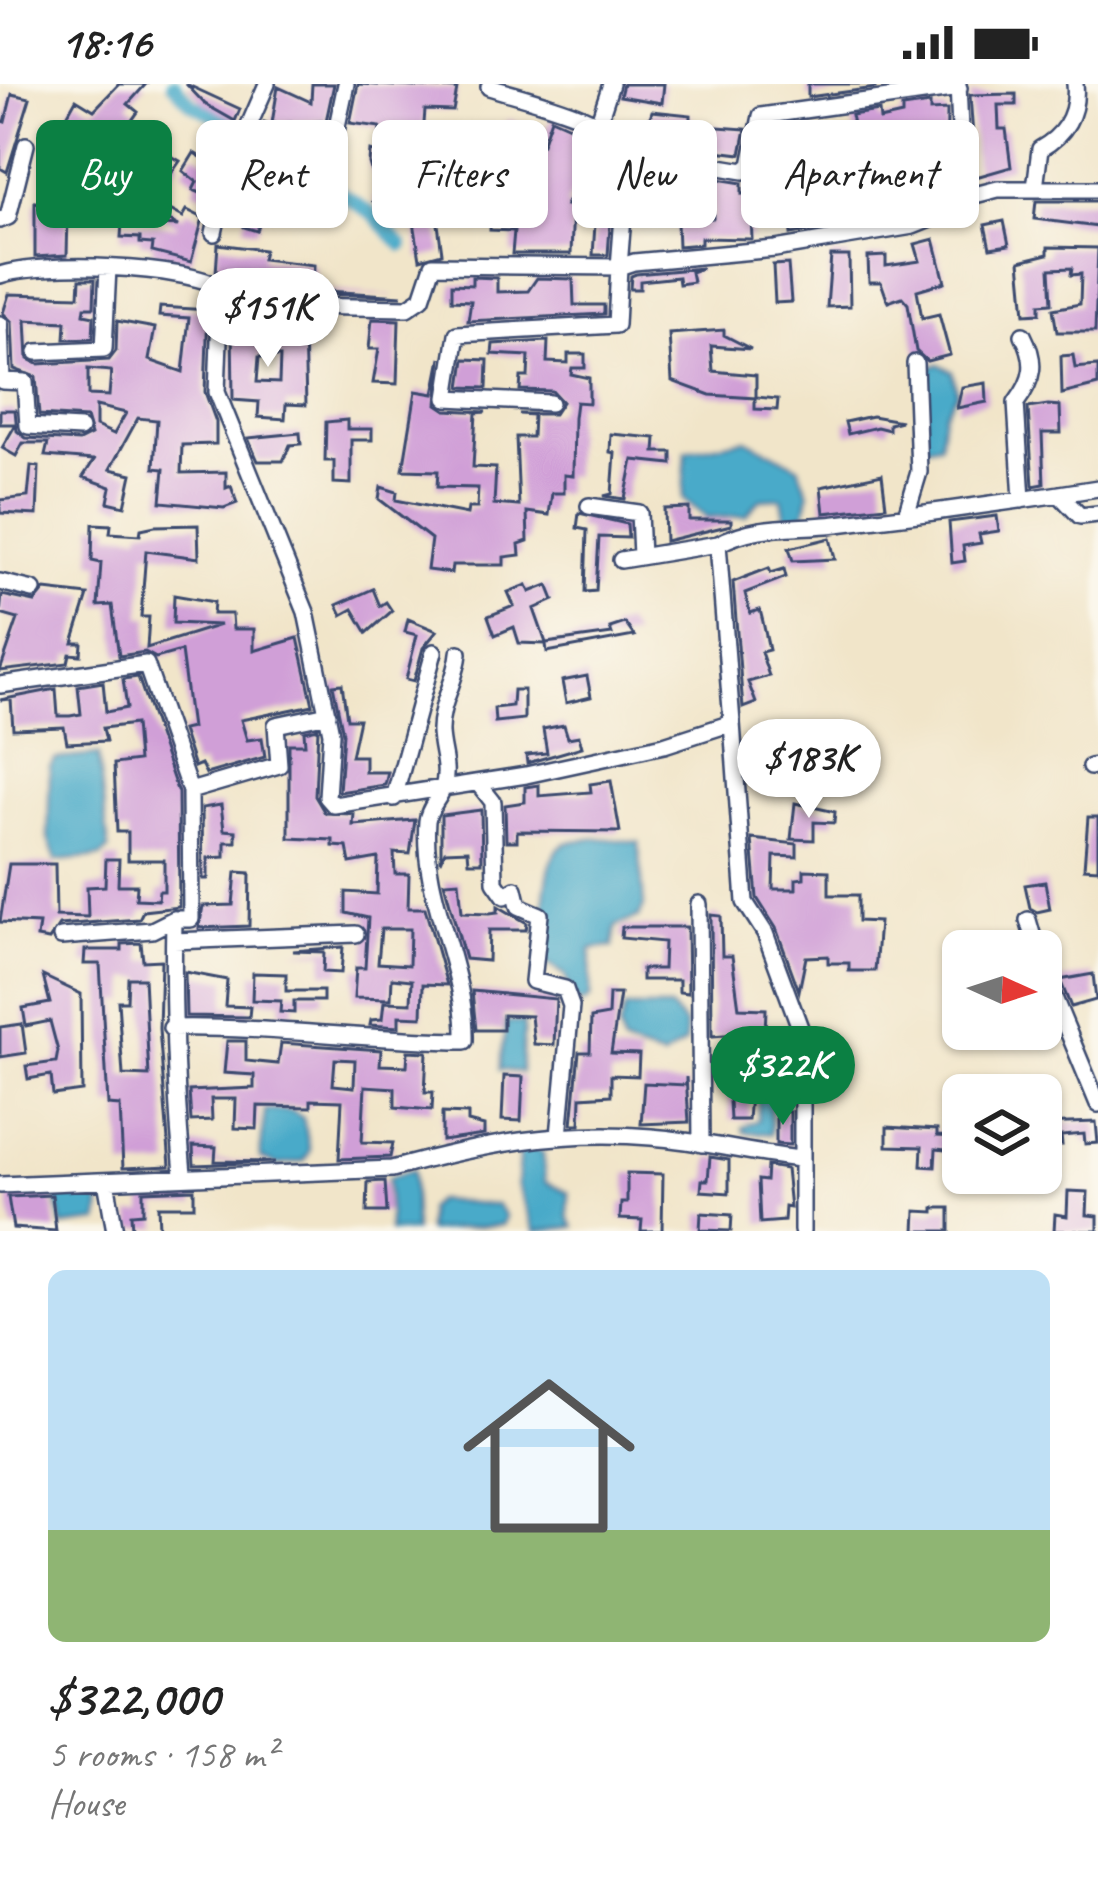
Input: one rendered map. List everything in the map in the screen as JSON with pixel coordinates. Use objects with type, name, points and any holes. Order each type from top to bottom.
[{"type":"street","points":[[214,233],[226,178],[267,84]]},
{"type":"street","points":[[338,120],[346,84]]},
{"type":"street","points":[[600,120],[611,84]]},
{"type":"street","points":[[1035,188],[1040,149],[1057,140],[1072,118],[1075,84]]},
{"type":"street","points":[[717,166],[750,169],[761,116],[958,86],[960,120]]},
{"type":"street","points":[[488,87],[527,91],[584,120]]},
{"type":"street","points":[[0,220],[8,220],[26,146]]},
{"type":"street","points":[[979,194],[998,189],[1098,188]]},
{"type":"street","points":[[550,403],[447,398],[457,334],[616,325],[620,228]]},
{"type":"street","points":[[0,274],[21,268],[108,268],[204,279],[225,295],[279,304],[407,308],[422,298],[433,265],[619,268],[659,257],[775,249],[901,228]]},
{"type":"street","points":[[38,352],[104,349],[108,268]]},
{"type":"street","points":[[225,295],[217,392],[306,611],[328,714],[328,803],[394,798],[478,783],[664,745],[732,723]]},
{"type":"street","points":[[0,323],[2,381],[25,382],[28,427],[80,428]]},
{"type":"street","points":[[1022,500],[1016,404],[1029,386],[1034,357],[1023,335]]},
{"type":"street","points":[[906,515],[919,472],[915,363]]},
{"type":"street","points":[[621,560],[718,544],[767,526],[906,515],[1098,488]]},
{"type":"street","points":[[1059,494],[1080,516],[1098,514]]},
{"type":"street","points":[[589,506],[639,513],[641,556]]},
{"type":"street","points":[[718,544],[745,902],[765,933],[802,1034],[802,1231]]},
{"type":"street","points":[[0,583],[33,590]]},
{"type":"street","points":[[394,798],[434,652]]},
{"type":"street","points":[[171,1028],[268,1026],[385,1042],[465,1041],[466,1011],[440,928],[427,817],[442,789],[447,761],[440,736],[442,709],[459,653]]},
{"type":"street","points":[[0,685],[146,664],[190,791],[190,919],[174,919],[152,930],[61,937]]},
{"type":"street","points":[[190,791],[279,765],[276,725],[328,714]]},
{"type":"street","points":[[478,783],[494,808],[495,881],[506,896],[515,890],[519,906],[540,915],[533,981],[565,989],[571,1006],[559,1136]]},
{"type":"street","points":[[699,904],[701,1144]]},
{"type":"street","points":[[174,919],[171,1028],[183,1174]]},
{"type":"street","points":[[1028,920],[1031,930]]},
{"type":"street","points":[[174,941],[356,934]]},
{"type":"street","points":[[1062,1017],[1098,1104]]},
{"type":"street","points":[[0,1185],[392,1169],[452,1150],[559,1136],[648,1136],[800,1159]]},
{"type":"street","points":[[106,1181],[115,1231]]},
{"type":"water","points":[[939,364],[952,371],[957,393],[944,413],[940,444],[924,447],[925,370]]},
{"type":"water","points":[[746,439],[798,466],[809,493],[805,513],[786,520],[782,498],[760,499],[746,516],[707,518],[683,499],[686,451]]},
{"type":"water","points":[[98,755],[109,850],[101,857],[56,861],[48,839],[50,766],[55,759]]},
{"type":"water","points":[[599,838],[639,842],[644,906],[639,917],[616,926],[613,947],[591,949],[590,999],[583,1004],[574,999],[564,974],[541,960],[545,899],[550,866],[561,846]]},
{"type":"water","points":[[625,1008],[670,1008],[685,1025],[685,1043],[663,1058],[623,1045],[619,1029]]},
{"type":"water","points":[[506,1022],[524,1023],[521,1072],[500,1070]]},
{"type":"water","points":[[734,1041],[750,1067],[792,1064],[789,1104],[771,1105],[771,1134],[744,1132],[743,1127],[758,1120],[758,1084],[732,1074]]},
{"type":"water","points":[[265,1110],[292,1111],[303,1118],[310,1151],[304,1161],[278,1165],[260,1158]]},
{"type":"water","points":[[526,1145],[543,1153],[545,1182],[569,1193],[568,1216],[574,1227],[535,1231],[517,1184],[520,1149]]},
{"type":"water","points":[[413,1170],[414,1231],[389,1231],[388,1178]]},
{"type":"water","points":[[83,1188],[101,1199],[99,1222],[62,1226],[55,1191]]},
{"type":"water","points":[[436,1200],[497,1205],[506,1217],[502,1225],[427,1231],[428,1208]]},
{"type":"building","points":[[119,84],[146,84],[128,104],[138,112],[132,120],[64,120],[76,99],[94,110]]},
{"type":"building","points":[[186,84],[240,109],[233,120],[205,104]]},
{"type":"building","points":[[312,84],[334,84],[326,120],[272,120],[278,87],[311,102]]},
{"type":"building","points":[[358,84],[457,89],[453,111],[425,110],[424,120],[372,120],[372,126],[350,123]]},
{"type":"building","points":[[623,84],[664,84],[662,103],[620,96]]},
{"type":"building","points":[[808,84],[875,84],[875,88],[808,97]]},
{"type":"building","points":[[12,94],[30,98],[7,172],[0,168],[0,120],[5,122]]},
{"type":"building","points":[[1016,94],[1016,105],[998,105],[999,129],[1006,129],[1011,167],[979,176],[979,120],[972,120],[970,95]]},
{"type":"building","points":[[930,104],[930,111],[947,110],[947,120],[880,120],[902,115],[902,108]]},
{"type":"building","points":[[652,111],[691,115],[691,120],[649,120]]},
{"type":"building","points":[[879,111],[880,120],[852,120],[851,115]]},
{"type":"building","points":[[551,118],[572,127],[572,194],[566,205],[572,206],[571,254],[512,254],[514,231],[490,228],[548,228]]},
{"type":"building","points":[[717,127],[741,129],[741,154],[717,151]]},
{"type":"building","points":[[194,153],[196,154],[196,181],[183,171]]},
{"type":"building","points":[[717,179],[741,183],[741,228],[752,228],[752,239],[701,238],[701,244],[678,246],[677,228],[717,228]]},
{"type":"building","points":[[1036,201],[1098,201],[1098,227],[1034,219]]},
{"type":"building","points":[[35,202],[36,228],[68,228],[67,255],[35,257]]},
{"type":"building","points":[[187,210],[196,214],[196,228],[200,228],[191,262],[152,252],[153,244],[140,243],[140,238],[121,237],[122,228],[179,226],[172,222],[172,211],[183,217]]},
{"type":"building","points":[[1004,221],[1009,245],[990,248],[985,225]]},
{"type":"building","points":[[415,228],[439,228],[442,253],[420,259]]},
{"type":"building","points":[[595,228],[610,228],[608,255],[593,255]]},
{"type":"building","points":[[790,228],[826,228],[791,234]]},
{"type":"building","points":[[934,239],[945,282],[917,290],[922,318],[939,314],[950,355],[927,361],[916,351],[908,304],[902,297],[888,302],[881,282],[869,282],[868,257],[886,256],[886,266],[920,261],[915,244]]},
{"type":"building","points":[[218,244],[264,250],[262,259],[314,265],[313,290],[402,296],[300,294],[245,286],[246,278],[216,273]]},
{"type":"building","points":[[1048,247],[1098,248],[1095,332],[1057,332],[1053,309],[1080,304],[1081,274],[1071,275],[1072,268],[1050,269],[1052,303],[1040,304],[1040,313],[1025,314],[1020,261],[1048,254]]},
{"type":"building","points":[[831,256],[849,256],[850,306],[827,307]]},
{"type":"building","points":[[788,264],[791,302],[775,303],[773,265]]},
{"type":"building","points":[[702,268],[691,272],[693,282],[679,284],[678,277],[640,281],[640,289],[630,289],[631,276],[636,274]]},
{"type":"building","points":[[472,277],[497,278],[497,292],[528,291],[537,278],[573,279],[574,305],[604,305],[604,314],[468,321],[471,301],[452,300],[452,284],[472,285]]},
{"type":"building","points":[[80,279],[95,279],[94,307],[85,307],[84,314],[94,316],[93,338],[65,339],[66,322],[26,320],[28,359],[38,364],[109,360],[116,351],[117,321],[155,328],[149,360],[183,372],[189,318],[159,316],[160,307],[208,310],[205,392],[216,422],[216,444],[182,445],[181,473],[226,472],[226,488],[231,486],[237,503],[224,508],[161,502],[164,469],[154,468],[157,420],[138,418],[110,469],[132,474],[125,506],[108,502],[111,487],[83,477],[94,460],[45,456],[48,443],[23,443],[16,456],[2,448],[16,424],[0,424],[0,410],[15,410],[17,431],[26,438],[79,441],[91,435],[86,418],[39,415],[36,377],[14,369],[12,322],[3,313],[9,294],[79,296]],"holes":[[[88,369],[111,371],[109,396],[88,395]],[[96,406],[126,413],[114,434],[96,426]]]},
{"type":"building","points":[[372,319],[399,320],[397,384],[373,383],[379,349],[369,349]]},
{"type":"building","points":[[232,322],[256,326],[255,333],[271,333],[270,338],[304,333],[306,405],[286,404],[285,419],[258,417],[259,402],[233,400]],"holes":[[[259,357],[280,357],[279,383],[257,382]]]},
{"type":"building","points":[[724,330],[724,335],[751,349],[711,346],[713,371],[756,375],[756,397],[778,399],[777,410],[755,409],[755,398],[710,395],[672,381],[669,334]]},
{"type":"building","points":[[548,341],[547,362],[568,363],[568,354],[585,354],[585,368],[572,368],[571,374],[589,378],[589,403],[576,402],[573,476],[564,475],[564,493],[552,493],[549,515],[527,512],[528,541],[519,544],[520,555],[504,557],[504,565],[452,565],[451,573],[427,570],[431,539],[379,499],[381,487],[397,492],[396,500],[467,514],[468,508],[477,508],[478,488],[437,487],[438,471],[403,470],[416,391],[434,394],[441,358],[437,404],[446,410],[486,412],[476,413],[473,467],[496,468],[494,504],[519,506],[516,437],[532,437],[533,415],[519,414],[554,414],[562,402],[552,391],[520,390],[521,377],[528,377],[529,356],[492,354],[493,344]]},
{"type":"building","points":[[1073,355],[1075,368],[1098,366],[1098,385],[1062,394],[1061,356]]},
{"type":"building","points":[[465,359],[488,360],[487,388],[461,387]]},
{"type":"building","points":[[986,383],[987,402],[957,408],[962,387]]},
{"type":"building","points":[[1060,406],[1061,433],[1042,433],[1044,484],[1033,486],[1028,408]]},
{"type":"building","points":[[872,416],[901,421],[889,424],[889,430],[877,427],[848,434],[845,422]]},
{"type":"building","points":[[347,420],[347,429],[372,429],[372,440],[351,440],[351,484],[334,483],[334,461],[325,461],[326,422]]},
{"type":"building","points":[[300,433],[301,444],[290,445],[283,461],[258,461],[248,438]]},
{"type":"building","points":[[611,434],[656,438],[655,452],[672,452],[672,464],[633,460],[625,499],[604,496],[612,494],[615,453],[610,452]]},
{"type":"building","points":[[31,466],[39,467],[37,515],[0,513],[0,500],[28,497]]},
{"type":"building","points":[[882,474],[886,506],[824,513],[821,487]]},
{"type":"building","points":[[689,508],[689,520],[731,520],[731,525],[665,541],[664,509]]},
{"type":"building","points":[[579,513],[627,524],[628,538],[599,537],[596,591],[585,592],[587,530],[577,528]]},
{"type":"building","points":[[997,516],[999,531],[979,534],[981,543],[963,546],[965,561],[952,563],[949,522]]},
{"type":"building","points":[[93,524],[111,525],[110,533],[140,535],[141,529],[155,526],[198,525],[199,558],[146,551],[141,617],[149,617],[147,648],[220,625],[173,623],[174,595],[214,602],[213,614],[232,614],[233,629],[254,629],[254,651],[298,638],[313,705],[241,720],[247,740],[262,738],[265,757],[206,774],[201,764],[194,767],[182,730],[191,728],[181,651],[156,658],[145,652],[119,656],[112,605],[98,606],[101,563],[92,561]]},
{"type":"building","points":[[830,538],[835,559],[793,561],[789,548]]},
{"type":"building","points":[[769,568],[771,573],[784,569],[786,577],[745,593],[750,613],[760,610],[769,650],[761,652],[769,676],[748,682],[756,703],[743,708],[733,582]]},
{"type":"building","points":[[527,585],[530,592],[548,585],[554,600],[534,609],[546,643],[612,634],[610,628],[625,623],[634,636],[547,652],[546,644],[519,643],[514,627],[495,635],[488,616],[514,606],[508,592]]},
{"type":"building","points":[[373,589],[380,606],[386,602],[392,611],[367,633],[353,609],[342,615],[337,605]]},
{"type":"building","points":[[45,590],[88,595],[73,643],[82,643],[81,655],[70,654],[68,663],[0,671],[18,619],[0,614],[2,595],[35,602]]},
{"type":"building","points":[[408,619],[437,631],[423,648],[414,681],[406,679],[417,635],[405,632]]},
{"type":"building","points":[[587,676],[591,697],[566,703],[562,681]]},
{"type":"building","points":[[138,677],[178,793],[179,907],[143,911],[139,919],[59,925],[49,940],[37,938],[39,924],[0,922],[9,864],[55,864],[56,916],[88,917],[87,887],[105,886],[106,859],[119,859],[118,885],[137,885],[136,899],[158,900],[159,891],[164,891],[164,860],[128,860],[128,832],[117,832],[114,764],[138,761],[135,724],[103,728],[106,741],[67,743],[64,727],[13,729],[11,699],[0,700],[56,689],[58,716],[70,716],[81,714],[78,686],[103,682],[106,712],[127,708],[123,679]]},
{"type":"building","points":[[342,684],[347,719],[359,719],[351,756],[365,756],[365,772],[388,772],[385,785],[339,792],[343,733],[333,685]]},
{"type":"building","points":[[513,690],[524,690],[524,719],[495,722],[494,708],[512,706]]},
{"type":"building","points":[[564,725],[568,738],[579,736],[582,747],[527,763],[526,755],[547,753],[543,729]]},
{"type":"building","points":[[318,728],[315,796],[325,813],[354,814],[353,825],[415,820],[410,854],[394,853],[395,874],[409,874],[408,908],[425,908],[447,985],[423,984],[422,1017],[399,1016],[399,1027],[370,1025],[371,1020],[382,1019],[384,1002],[411,1003],[412,980],[392,978],[391,999],[354,998],[356,968],[365,968],[368,918],[346,913],[346,892],[377,894],[378,858],[350,863],[347,847],[333,846],[333,840],[289,838],[289,744],[305,744],[304,731]],"holes":[[[381,929],[410,929],[409,965],[378,963]]]},
{"type":"building","points":[[611,781],[620,832],[517,831],[517,841],[506,841],[505,805],[525,802],[525,787],[539,785],[539,796],[591,792],[590,784]]},
{"type":"building","points":[[795,803],[835,812],[834,823],[814,822],[814,840],[791,839]]},
{"type":"building","points":[[221,805],[224,830],[236,831],[236,842],[225,842],[225,857],[208,858],[208,879],[203,879],[202,808]]},
{"type":"building","points":[[481,810],[482,862],[469,862],[468,850],[445,851],[441,861],[441,815]]},
{"type":"building","points":[[1088,817],[1098,817],[1098,869],[1084,868]]},
{"type":"building","points":[[752,839],[797,844],[797,857],[774,856],[773,889],[796,889],[796,879],[804,878],[804,870],[829,871],[829,895],[858,895],[858,921],[879,922],[875,971],[849,971],[849,963],[828,963],[828,956],[806,957],[799,991],[776,928],[757,898]]},
{"type":"building","points":[[236,872],[250,873],[249,926],[199,928],[203,906],[233,905]]},
{"type":"building","points":[[459,881],[462,912],[498,912],[498,906],[527,923],[526,930],[489,930],[488,961],[465,959],[444,882]]},
{"type":"building","points":[[1045,882],[1050,909],[1037,912],[1030,908],[1025,885]]},
{"type":"building","points":[[711,915],[721,916],[722,956],[732,956],[739,1008],[766,1009],[765,1032],[789,1032],[790,1059],[747,1058],[748,1033],[712,1036]]},
{"type":"building","points":[[622,927],[687,927],[688,993],[679,992],[679,980],[642,980],[642,969],[663,969],[664,942],[621,938]]},
{"type":"building","points":[[141,943],[143,961],[161,960],[159,1029],[170,1166],[123,1168],[120,1106],[108,1105],[100,964],[84,964],[85,950],[122,950],[122,944]],"holes":[[[128,978],[144,978],[149,1076],[123,1075],[118,1001],[127,1001]]]},
{"type":"building","points":[[343,947],[341,973],[323,972],[324,952],[293,951]]},
{"type":"building","points":[[185,972],[227,980],[225,1006],[250,1007],[249,1017],[186,1016]]},
{"type":"building","points":[[253,973],[286,974],[286,991],[323,991],[323,1001],[294,1001],[294,1013],[280,1012],[281,1001],[252,1000]]},
{"type":"building","points":[[1093,974],[1096,1000],[1071,1007],[1062,980]]},
{"type":"building","points":[[43,976],[81,994],[82,1091],[53,1095],[51,1075],[28,1079],[26,1066],[56,1062],[58,1051],[50,1021],[26,1026],[23,1008],[50,1003]]},
{"type":"building","points":[[472,991],[556,999],[554,1045],[534,1044],[531,1016],[503,1015],[503,1030],[476,1030]]},
{"type":"building","points":[[609,994],[620,994],[611,1053],[639,1054],[638,1076],[611,1075],[611,1095],[581,1097],[580,1124],[572,1124],[579,1052],[590,1052],[591,1018],[608,1015]]},
{"type":"building","points":[[22,1024],[26,1053],[0,1057],[0,1027]]},
{"type":"building","points":[[227,1041],[246,1041],[246,1061],[278,1064],[281,1043],[381,1050],[380,1065],[407,1066],[408,1051],[427,1052],[425,1092],[433,1092],[432,1110],[395,1107],[395,1088],[365,1086],[362,1142],[393,1143],[390,1157],[339,1159],[342,1101],[311,1100],[311,1107],[258,1106],[257,1129],[235,1128],[236,1099],[211,1099],[212,1120],[191,1121],[189,1091],[254,1088],[254,1075],[224,1073]],"holes":[[[335,1059],[355,1060],[354,1087],[333,1085]]]},
{"type":"building","points":[[504,1076],[523,1077],[521,1121],[502,1120]]},
{"type":"building","points":[[686,1077],[689,1122],[641,1124],[644,1083],[686,1085]]},
{"type":"building","points":[[728,1081],[751,1082],[748,1120],[730,1120]]},
{"type":"building","points":[[776,1111],[790,1112],[790,1145],[776,1144]]},
{"type":"building","points":[[442,1113],[468,1114],[468,1122],[484,1126],[484,1135],[442,1141]]},
{"type":"building","points":[[1096,1122],[1098,1143],[1085,1144],[1084,1134],[1062,1136],[1062,1123]]},
{"type":"building","points":[[887,1127],[937,1130],[937,1136],[942,1136],[935,1167],[921,1166],[922,1147],[887,1146]]},
{"type":"building","points":[[193,1146],[216,1147],[215,1161],[275,1162],[194,1165]]},
{"type":"building","points":[[710,1157],[729,1160],[729,1193],[701,1191],[702,1180],[708,1180]]},
{"type":"building","points":[[767,1166],[786,1169],[790,1208],[785,1207],[784,1221],[760,1223],[758,1180],[766,1181]]},
{"type":"building","points":[[627,1173],[663,1174],[662,1231],[641,1231],[642,1220],[620,1219],[621,1203],[627,1203]]},
{"type":"building","points":[[385,1181],[387,1212],[367,1212],[368,1182]]},
{"type":"building","points":[[194,1189],[194,1206],[158,1206],[159,1228],[132,1229],[131,1214],[143,1213],[143,1191]]},
{"type":"building","points":[[1068,1191],[1088,1192],[1087,1215],[1098,1216],[1098,1231],[1054,1231],[1055,1214],[1067,1216]]},
{"type":"building","points":[[52,1195],[56,1231],[13,1228],[8,1197]]},
{"type":"building","points":[[934,1208],[950,1208],[950,1231],[915,1231],[916,1211],[934,1212]]},
{"type":"building","points":[[701,1213],[732,1215],[731,1231],[700,1230]]},
{"type":"waterway","points":[[173,84],[192,104],[222,119],[276,164],[328,184],[373,215],[402,245]]}]
